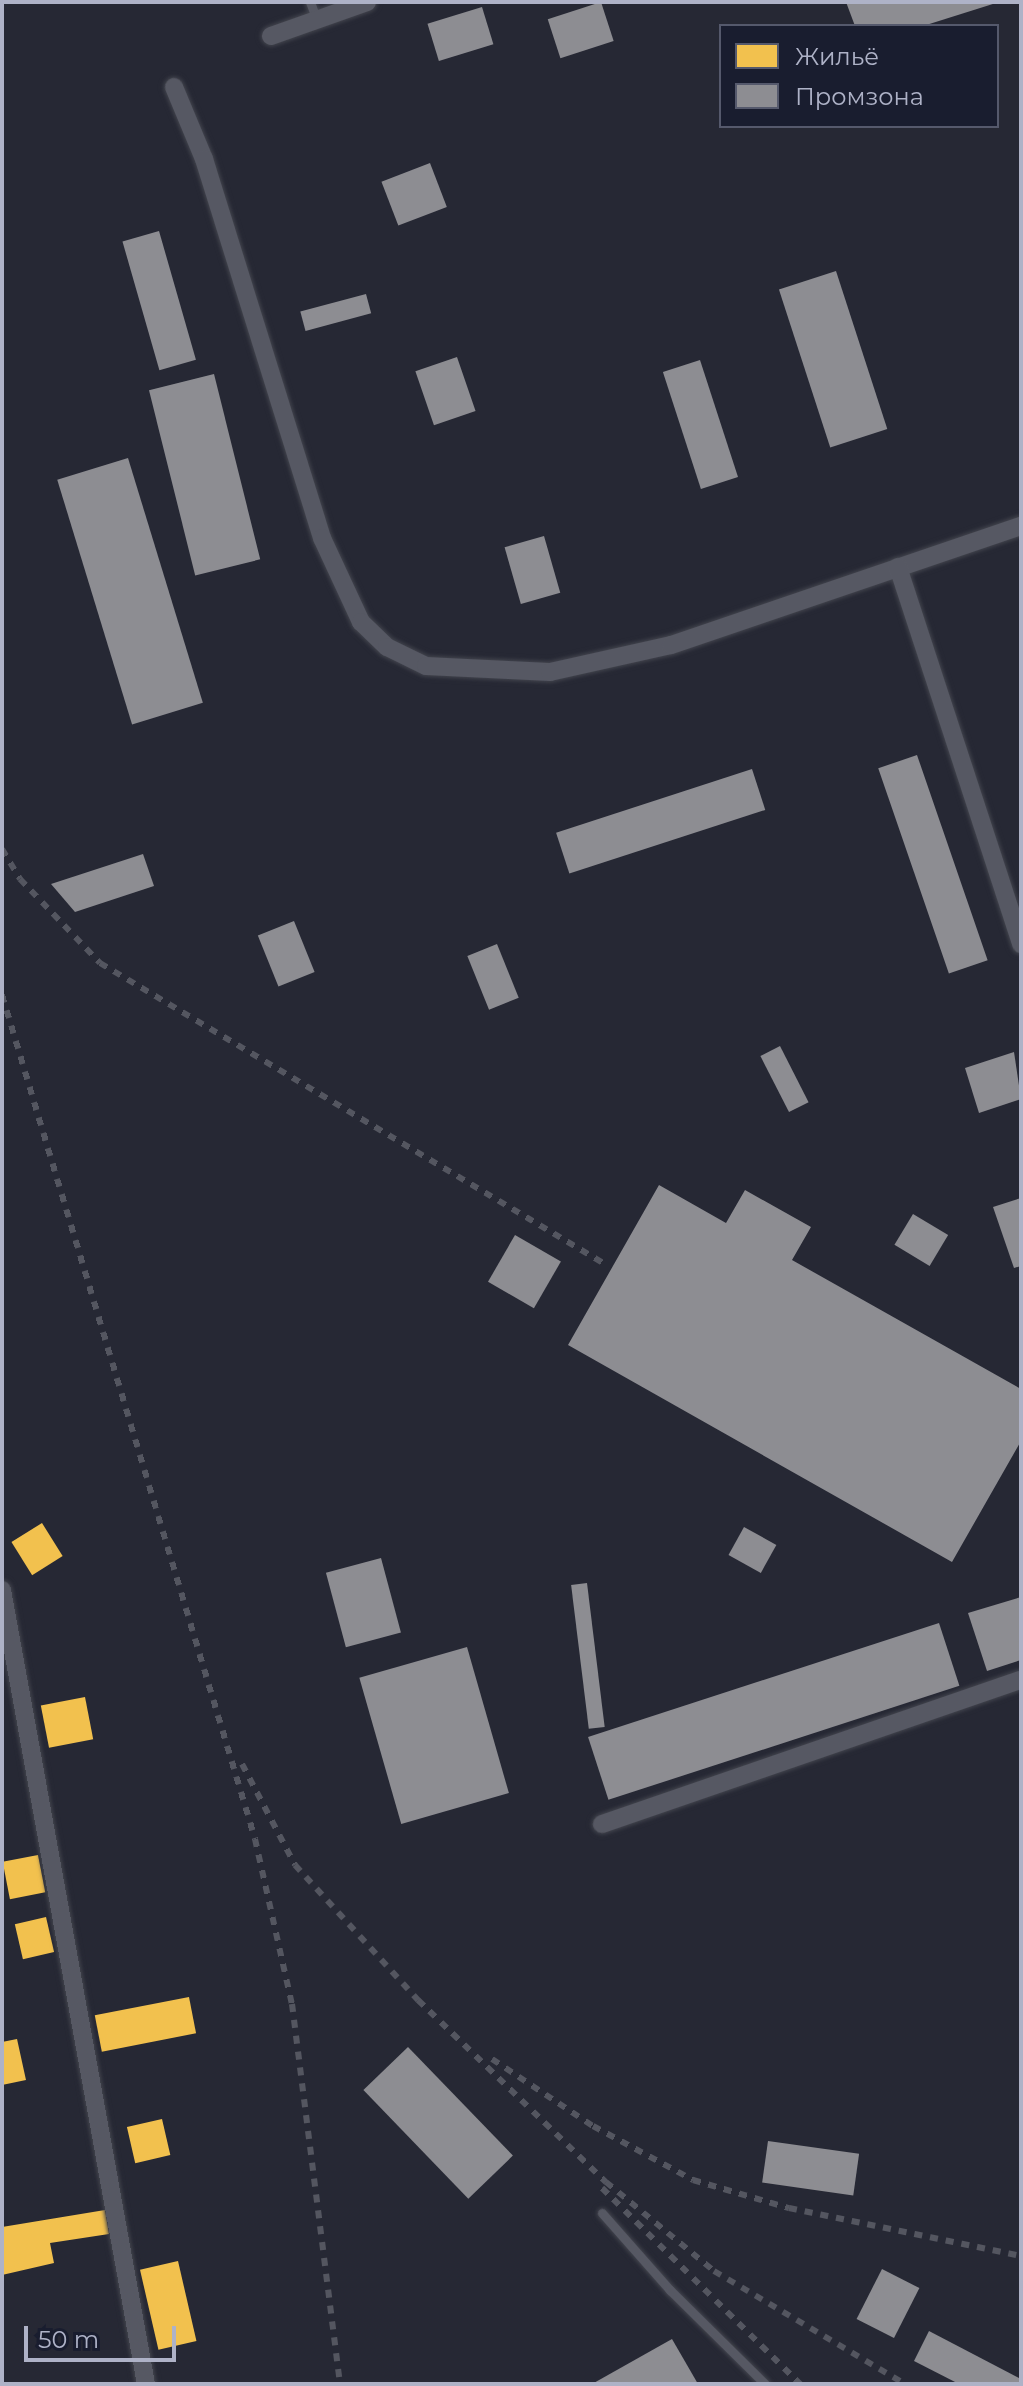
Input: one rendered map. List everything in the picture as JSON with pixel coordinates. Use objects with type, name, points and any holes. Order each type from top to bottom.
[{"type":"street","points":[[271,36],[314,11],[367,2]]},
{"type":"street","points":[[174,87],[204,159],[322,538],[361,622],[387,647],[426,666],[478,672],[550,672],[671,645],[1021,526]]},
{"type":"street","points":[[898,567],[1021,944]]},
{"type":"street","points":[[2,1590],[146,2384]]},
{"type":"street","points":[[602,1824],[1021,1680]]},
{"type":"lane","points":[[602,2213],[765,2384]]},
{"type":"building: Жильё","points":[[42,1523],[63,1556],[32,1575],[11,1542]]},
{"type":"building: Жильё","points":[[85,1697],[93,1739],[49,1748],[41,1706]]},
{"type":"building: Жильё","points":[[38,1855],[45,1892],[10,1899],[3,1862]]},
{"type":"building: Жильё","points":[[46,1917],[54,1952],[23,1959],[15,1924]]},
{"type":"building: Жильё","points":[[189,1997],[196,2033],[102,2052],[95,2015]]},
{"type":"building: Жильё","points":[[17,2039],[26,2080],[2,2085],[2,2042]]},
{"type":"building: Жильё","points":[[162,2119],[170,2155],[135,2163],[127,2127]]},
{"type":"building: Жильё","points":[[105,2210],[109,2234],[50,2243],[54,2263],[2,2275],[2,2227]]},
{"type":"building: Жильё","points":[[178,2261],[196,2341],[158,2350],[140,2270]]},
{"type":"building: Промзона","points":[[601,2],[614,41],[560,58],[548,19]]},
{"type":"building: Промзона","points":[[846,2],[996,2],[929,24],[854,24]]},
{"type":"building: Промзона","points":[[482,7],[493,44],[439,61],[427,24]]},
{"type":"building: Промзона","points":[[430,163],[447,207],[398,226],[381,182]]},
{"type":"building: Промзона","points":[[159,231],[196,360],[159,370],[122,241]]},
{"type":"building: Промзона","points":[[836,271],[887,429],[830,447],[779,290]]},
{"type":"building: Промзона","points":[[366,294],[371,313],[305,331],[300,312]]},
{"type":"building: Промзона","points":[[457,357],[476,411],[434,425],[415,371]]},
{"type":"building: Промзона","points":[[700,360],[738,477],[701,489],[663,372]]},
{"type":"building: Промзона","points":[[214,374],[260,559],[195,576],[149,390]]},
{"type":"building: Промзона","points":[[128,458],[203,703],[132,724],[57,480]]},
{"type":"building: Промзона","points":[[544,536],[560,593],[521,604],[505,547]]},
{"type":"building: Промзона","points":[[917,755],[988,960],[949,974],[878,768]]},
{"type":"building: Промзона","points":[[752,769],[765,810],[569,874],[556,833]]},
{"type":"building: Промзона","points":[[143,854],[154,886],[75,912],[51,884]]},
{"type":"building: Промзона","points":[[294,921],[315,972],[278,987],[258,936]]},
{"type":"building: Промзона","points":[[497,944],[519,998],[489,1010],[467,956]]},
{"type":"building: Промзона","points":[[780,1046],[809,1102],[789,1112],[760,1056]]},
{"type":"building: Промзона","points":[[1014,1052],[1021,1099],[979,1113],[965,1068]]},
{"type":"building: Промзона","points":[[659,1185],[726,1223],[745,1190],[811,1227],[792,1260],[1021,1389],[1021,1441],[952,1562],[568,1345]]},
{"type":"building: Промзона","points":[[1021,1198],[1021,1266],[1014,1268],[993,1207]]},
{"type":"building: Промзона","points":[[913,1214],[948,1235],[930,1266],[894,1245]]},
{"type":"building: Промзона","points":[[515,1235],[561,1262],[534,1308],[488,1282]]},
{"type":"building: Промзона","points":[[744,1527],[776,1545],[761,1573],[728,1555]]},
{"type":"building: Промзона","points":[[381,1558],[401,1632],[346,1647],[326,1573]]},
{"type":"building: Промзона","points":[[587,1583],[605,1727],[589,1729],[571,1585]]},
{"type":"building: Промзона","points":[[1021,1597],[1021,1660],[987,1671],[968,1613]]},
{"type":"building: Промзона","points":[[939,1623],[959,1686],[608,1800],[588,1737]]},
{"type":"building: Промзона","points":[[467,1647],[509,1793],[401,1824],[359,1678]]},
{"type":"building: Промзона","points":[[408,2047],[513,2156],[468,2199],[363,2090]]},
{"type":"building: Промзона","points":[[768,2141],[859,2154],[853,2195],[762,2183]]},
{"type":"building: Промзона","points":[[882,2269],[919,2288],[894,2338],[857,2319]]},
{"type":"building: Промзона","points":[[929,2331],[1021,2379],[1021,2384],[959,2384],[914,2361]]},
{"type":"building: Промзона","points":[[672,2339],[698,2384],[592,2384]]},
{"type":"railway","points":[[2,849],[20,879],[100,963],[603,1263]]},
{"type":"railway","points":[[2,995],[255,1839],[292,2004],[340,2384]]},
{"type":"railway","points":[[242,1764],[295,1865],[418,2000],[606,2182],[714,2271],[905,2384]]},
{"type":"railway","points":[[492,2059],[593,2126],[693,2180],[789,2208],[1021,2256]]},
{"type":"railway","points":[[602,2188],[800,2384]]}]
